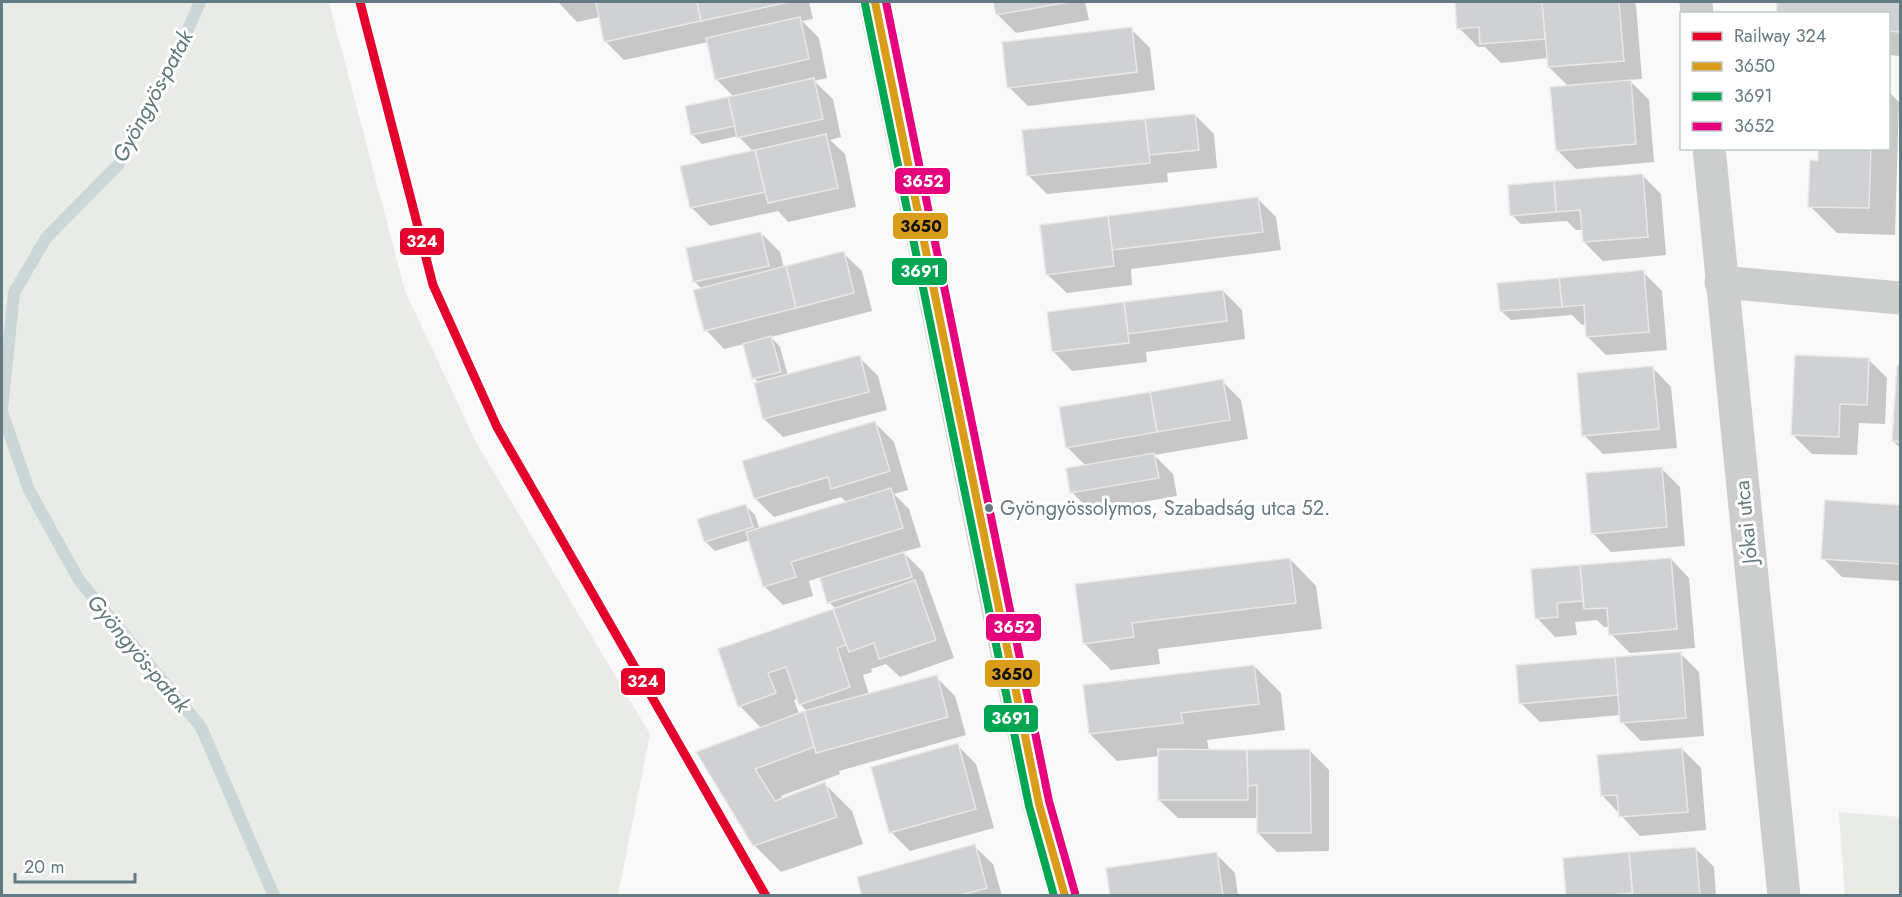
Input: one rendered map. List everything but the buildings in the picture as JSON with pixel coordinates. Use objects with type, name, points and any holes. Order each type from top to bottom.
[{"type":"street","points":[[874,2],[1039,804],[1065,896]]},
{"type":"street","name":"Jókai utca","points":[[1709,150],[1784,896]]},
{"type":"street","points":[[1721,282],[1900,298]]},
{"type":"shaded area","points":[[2,2],[329,2],[405,291],[477,444],[650,734],[618,895],[2,895]]},
{"type":"shaded area","points":[[1839,812],[1900,817],[1900,895],[1845,895]]},
{"type":"waterway","name":"Gyöngyös-patak","points":[[2,409],[14,293],[46,238],[119,164],[174,61],[200,2]]},
{"type":"waterway","name":"Gyöngyös-patak","points":[[2,412],[29,490],[79,580],[201,727],[274,896]]},
{"type":"rail line","name":"324","points":[[360,2],[433,285],[497,427],[766,896]]},
{"type":"transit line","name":"3650","points":[[875,2],[1039,804],[1065,896]]},
{"type":"transit line","name":"3652","points":[[886,2],[1049,801],[1075,893]]},
{"type":"transit line","name":"3691","points":[[865,4],[1029,806],[1054,896]]},
{"type":"place","name":"Gyöngyössolymos, Szabadság utca 52.","points":[[989,508]]}]
